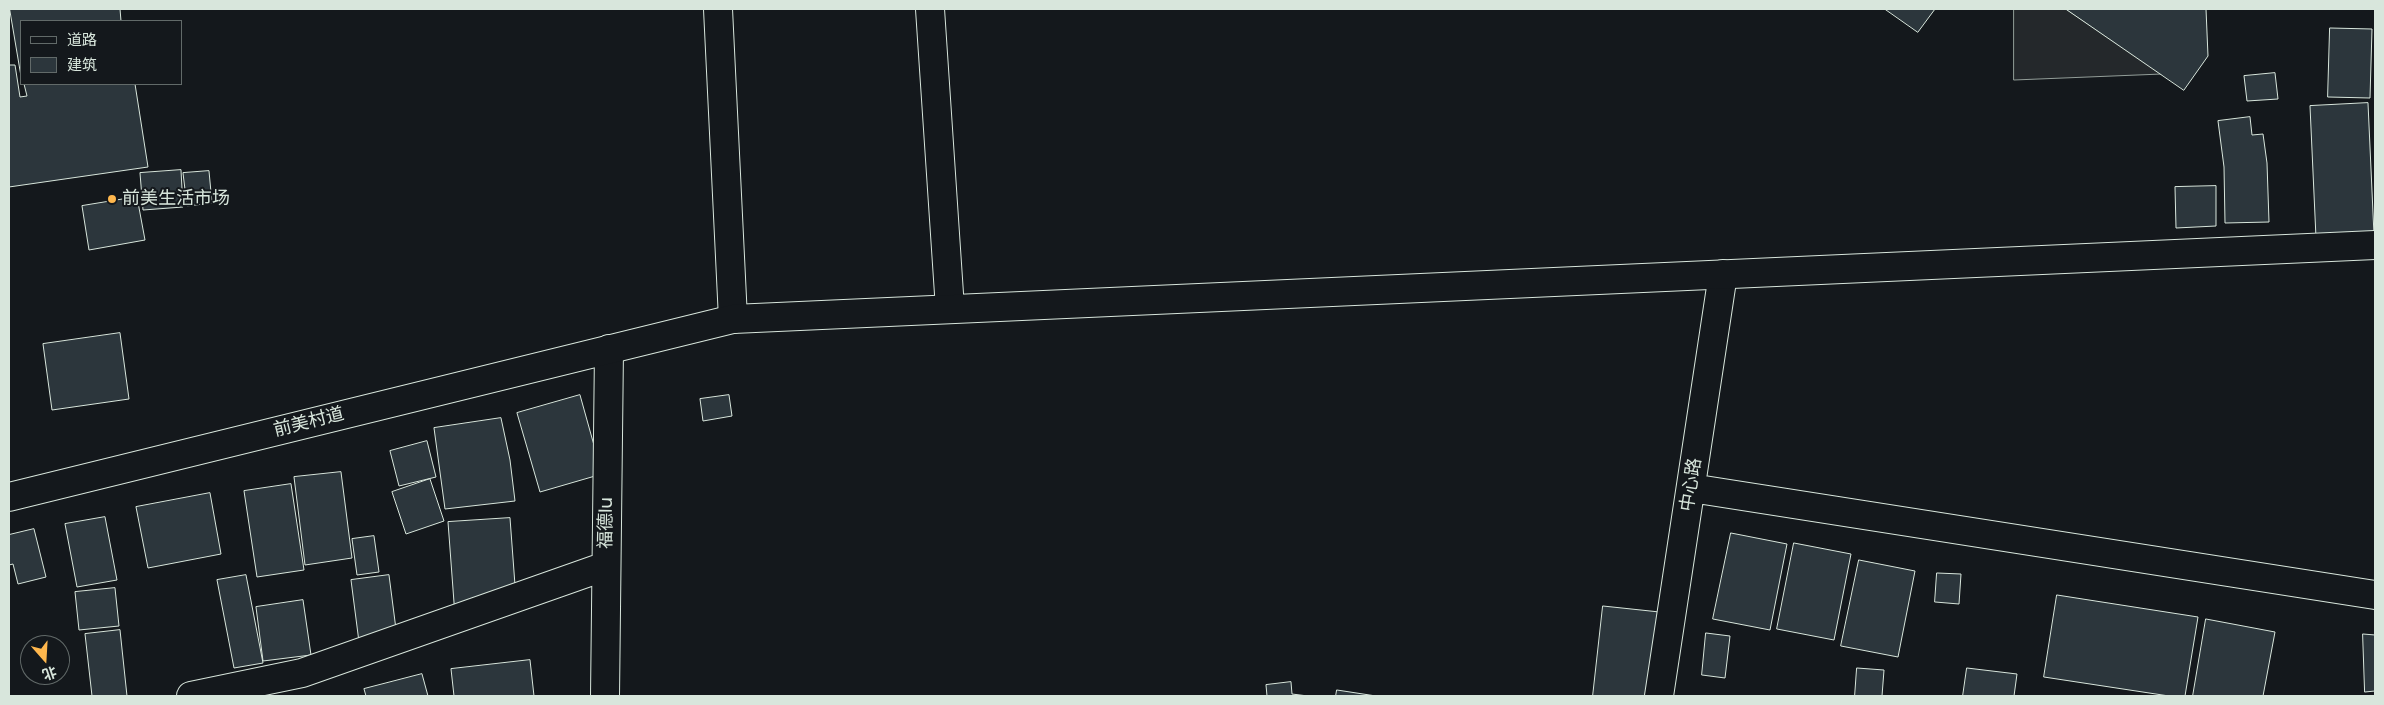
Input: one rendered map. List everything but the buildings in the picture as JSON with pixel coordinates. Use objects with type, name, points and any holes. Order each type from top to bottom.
[{"type":"street","points":[[718,9],[733,319]]},
{"type":"street","points":[[930,9],[950,309]]},
{"type":"street","name":"前美村道","points":[[9,497],[733,319],[2375,245]]},
{"type":"street","name":"中心路","points":[[1659,696],[1723,274]]},
{"type":"street","name":"福德lu","points":[[605,696],[609,349]]},
{"type":"street","points":[[1691,488],[2375,595]]},
{"type":"street","points":[[191,696],[302,673],[606,566]]},
{"type":"shaded area","points":[[2014,9],[2066,9],[2162,74],[2014,80]]},
{"type":"place","name":"前美生活市场","points":[[112,199]]}]
